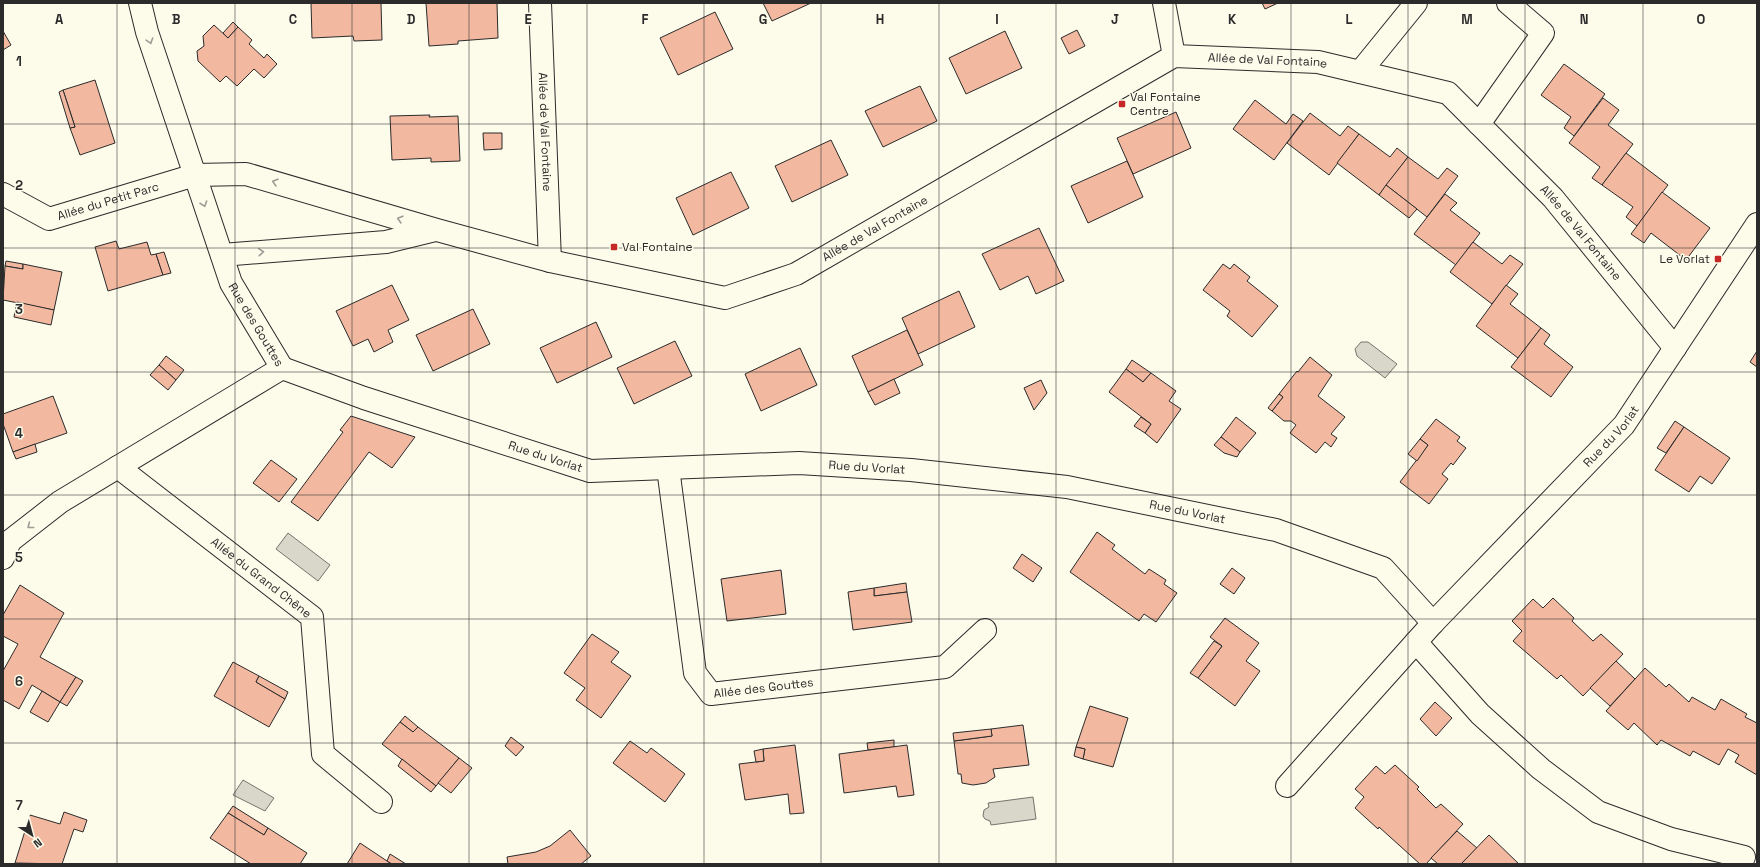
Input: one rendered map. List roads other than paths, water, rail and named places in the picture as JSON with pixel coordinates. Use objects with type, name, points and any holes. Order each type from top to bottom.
[{"type":"street","name":"Rue des Gouttes","points":[[3,558],[10,541],[60,502],[282,368],[231,283],[148,32],[140,3]]},
{"type":"street","name":"Allée de Val Fontaine","points":[[540,3],[550,261]]},
{"type":"street","points":[[1164,3],[1174,56]]},
{"type":"street","points":[[1360,72],[1416,3]]},
{"type":"street","points":[[1479,124],[1543,33],[1508,3]]},
{"type":"street","name":"Allée de Val Fontaine","points":[[195,175],[246,174],[437,230],[550,261],[725,298],[796,274],[1174,56],[1318,62],[1448,93],[1553,198],[1675,348]]},
{"type":"street","name":"Allée du Petit Parc","points":[[3,194],[49,219],[195,175]]},
{"type":"street","name":"Rue du Vorlat","points":[[1287,786],[1416,642],[1624,425],[1757,224]]},
{"type":"street","name":"Allée de Val Fontaine","points":[[222,255],[386,242],[437,230]]},
{"type":"street","name":"Rue du Vorlat","points":[[282,368],[364,398],[590,471],[799,463],[910,470],[1067,487],[1276,530],[1383,568],[1434,623]]},
{"type":"street","name":"Allée du Grand Chêne","points":[[118,467],[312,616],[323,754],[381,802]]},
{"type":"street","name":"Allée des Gouttes","points":[[668,468],[695,672],[710,694],[945,667],[985,630]]},
{"type":"street","points":[[1416,642],[1480,714],[1541,768],[1598,812],[1671,839],[1746,857]]},
{"type":"place","name":"Val Fontaine Centre","points":[[1122,104]]},
{"type":"place","name":"Val Fontaine","points":[[614,247]]},
{"type":"place","name":"Le Vorlat","points":[[1718,259]]}]
